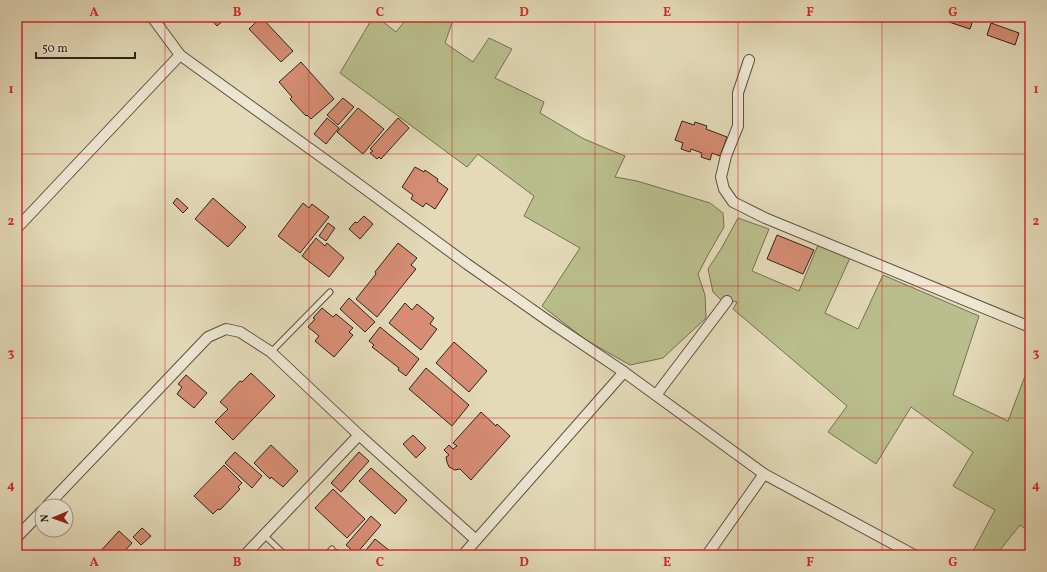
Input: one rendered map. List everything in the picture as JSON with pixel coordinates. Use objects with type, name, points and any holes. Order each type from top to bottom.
[{"type":"street","points":[[152,17],[180,55],[467,264],[656,394],[764,474],[914,555]]},
{"type":"street","points":[[17,228],[180,55]]},
{"type":"street","points":[[749,60],[738,93],[738,126],[726,156],[721,177],[724,189],[734,202],[765,218],[1030,327]]},
{"type":"street","points":[[656,394],[727,301]]},
{"type":"street","points":[[55,498],[208,338],[226,328],[240,332],[271,352],[359,435],[476,540]]},
{"type":"street","points":[[463,555],[624,372]]},
{"type":"street","points":[[245,555],[359,435]]},
{"type":"street","points":[[707,555],[764,474]]},
{"type":"street","points":[[17,537],[34,519]]},
{"type":"lane","points":[[271,352],[330,292]]},
{"type":"lane","points":[[264,535],[285,555]]},
{"type":"lane","points":[[326,555],[332,549]]},
{"type":"green space","points":[[373,17],[377,17],[396,32],[408,17],[454,17],[445,43],[473,62],[489,38],[512,49],[495,78],[544,102],[540,113],[584,139],[625,156],[615,177],[637,181],[710,203],[723,213],[724,227],[698,274],[705,295],[706,318],[663,358],[630,365],[586,340],[542,306],[580,248],[524,216],[534,196],[478,154],[467,167],[340,73]]},
{"type":"green space","points":[[738,218],[769,229],[752,271],[799,291],[818,245],[850,258],[825,313],[858,329],[883,275],[979,316],[953,395],[1008,421],[1030,363],[1030,532],[1020,525],[996,555],[971,555],[995,510],[953,486],[973,452],[911,407],[876,464],[828,432],[847,406],[733,309],[737,302],[720,299],[713,292],[708,269]]},
{"type":"building","points":[[209,17],[227,17],[217,26]]},
{"type":"building","points":[[261,17],[293,51],[281,62],[249,29]]},
{"type":"building","points":[[951,17],[974,17],[970,29],[949,22]]},
{"type":"building","points":[[991,23],[1019,33],[1015,45],[987,35]]},
{"type":"building","points":[[301,62],[334,99],[311,119],[307,115],[306,116],[290,99],[292,97],[279,82]]},
{"type":"building","points":[[343,98],[354,107],[338,125],[327,115]]},
{"type":"building","points":[[358,108],[384,129],[363,154],[337,132]]},
{"type":"building","points":[[327,118],[339,128],[326,144],[314,134]]},
{"type":"building","points":[[398,118],[409,128],[381,159],[379,157],[377,159],[370,153],[373,151],[370,149]]},
{"type":"building","points":[[682,121],[694,125],[695,122],[707,126],[706,129],[727,137],[720,156],[712,153],[710,160],[701,157],[702,153],[691,149],[690,152],[681,149],[683,143],[675,140]]},
{"type":"building","points":[[415,167],[424,172],[425,170],[438,179],[437,181],[448,189],[435,209],[426,203],[423,207],[411,199],[413,195],[402,187]]},
{"type":"building","points":[[177,198],[188,208],[183,213],[173,203]]},
{"type":"building","points":[[213,198],[246,227],[228,247],[195,219]]},
{"type":"building","points":[[303,203],[309,208],[312,204],[329,217],[300,253],[278,236]]},
{"type":"building","points":[[364,216],[373,224],[360,239],[349,229],[355,222],[357,223]]},
{"type":"building","points":[[328,223],[335,228],[326,241],[319,236]]},
{"type":"building","points":[[777,235],[814,250],[803,274],[767,259]]},
{"type":"building","points":[[316,238],[325,246],[327,243],[344,258],[329,277],[302,256]]},
{"type":"building","points":[[398,243],[417,258],[411,265],[416,269],[377,317],[356,299]]},
{"type":"building","points":[[349,298],[375,322],[365,332],[340,309]]},
{"type":"building","points":[[405,303],[412,310],[417,304],[434,318],[430,324],[437,329],[421,350],[389,323]]},
{"type":"building","points":[[322,308],[333,317],[336,314],[353,328],[349,332],[353,335],[334,357],[315,341],[319,336],[308,327],[315,319],[313,318]]},
{"type":"building","points":[[380,327],[419,359],[406,376],[398,370],[399,368],[372,347],[374,345],[369,341]]},
{"type":"building","points":[[454,342],[487,371],[469,392],[436,363]]},
{"type":"building","points":[[426,368],[469,405],[452,426],[409,389]]},
{"type":"building","points":[[251,373],[275,396],[233,440],[215,422],[228,409],[220,402],[240,381],[242,382]]},
{"type":"building","points":[[186,375],[207,393],[194,408],[177,394],[182,387],[178,384]]},
{"type":"building","points":[[481,412],[496,426],[497,424],[510,436],[471,480],[460,469],[455,470],[449,467],[446,457],[449,455],[444,450],[449,445],[453,449],[457,446],[453,443]]},
{"type":"building","points":[[413,435],[426,448],[416,458],[403,444]]},
{"type":"building","points":[[271,445],[298,471],[283,487],[271,477],[270,479],[254,463]]},
{"type":"building","points":[[235,452],[262,476],[252,488],[225,463]]},
{"type":"building","points":[[359,452],[369,461],[341,492],[331,483]]},
{"type":"building","points":[[224,465],[242,483],[238,487],[240,489],[220,510],[218,509],[213,514],[194,496]]},
{"type":"building","points":[[371,468],[407,500],[395,514],[359,481]]},
{"type":"building","points":[[333,489],[365,519],[347,538],[315,508]]},
{"type":"building","points":[[371,516],[381,525],[356,554],[346,545]]},
{"type":"building","points":[[142,528],[151,536],[141,545],[133,537]]},
{"type":"building","points":[[119,531],[132,543],[121,555],[97,555]]},
{"type":"building","points":[[375,539],[395,555],[362,555]]},
{"type":"building","points":[[136,549],[142,555],[130,555]]},
{"type":"building","points":[[337,549],[343,555],[331,555]]}]
